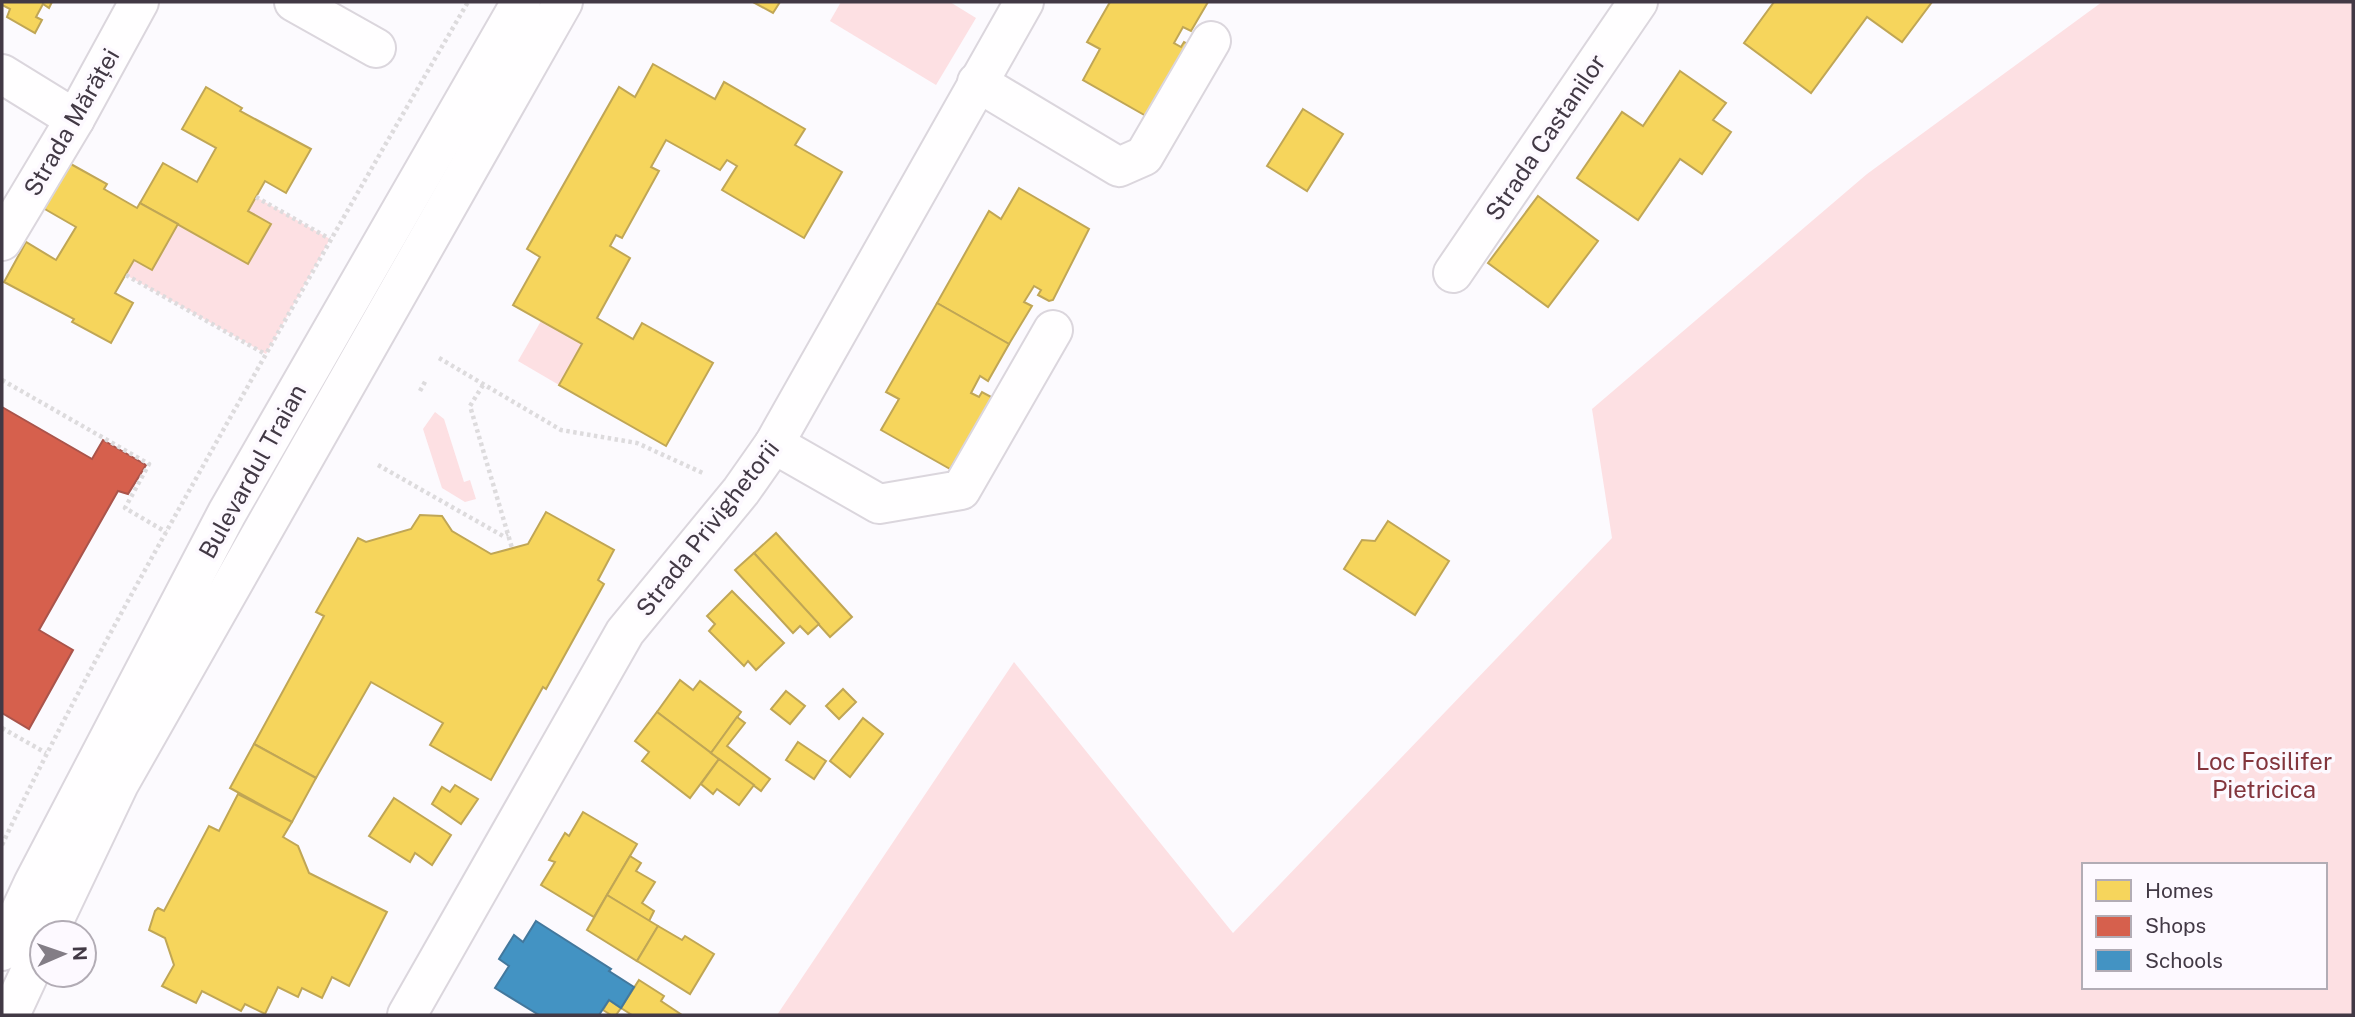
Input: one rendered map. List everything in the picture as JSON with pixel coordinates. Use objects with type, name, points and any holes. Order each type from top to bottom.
[{"type":"street","name":"Strada Mărăței","points":[[2,241],[75,119],[139,2]]},
{"type":"street","points":[[294,2],[376,48]]},
{"type":"street","name":"Bulevardul Traian","points":[[2,951],[33,884],[226,513],[521,2]]},
{"type":"street","name":"Bulevardul Traian","points":[[55,919],[119,784],[563,2]]},
{"type":"street","name":"Strada Privighetorii","points":[[407,1015],[625,632],[741,491],[774,444],[1024,2]]},
{"type":"street","name":"Strada Castanilor","points":[[1452,273],[1638,2]]},
{"type":"street","points":[[977,82],[1119,167],[1144,156],[1211,41]]},
{"type":"street","points":[[2,74],[75,119]]},
{"type":"street","points":[[774,444],[879,504],[961,490],[1053,330]]},
{"type":"street","points":[[10,1015],[28,976]]},
{"type":"path","points":[[2,845],[46,753],[166,532],[330,239],[468,2]]},
{"type":"path","points":[[256,197],[330,239]]},
{"type":"path","points":[[126,275],[265,354]]},
{"type":"path","points":[[439,358],[561,430],[637,443],[741,491]]},
{"type":"path","points":[[2,380],[149,464],[125,508],[166,532]]},
{"type":"path","points":[[420,391],[426,380]]},
{"type":"path","points":[[484,385],[470,406],[512,548]]},
{"type":"path","points":[[378,465],[502,536],[508,534]]},
{"type":"path","points":[[2,728],[46,753]]},
{"type":"green space","points":[[841,2],[950,2],[976,18],[936,85],[830,21]]},
{"type":"green space","name":"Loc Fosilifer Pietricica","points":[[2102,2],[2353,2],[2353,1015],[777,1015],[1014,662],[1233,933],[1612,538],[1592,409],[1867,174]]},
{"type":"green space","points":[[256,197],[330,239],[266,354],[126,275],[133,261],[153,269],[178,223],[271,224],[248,211]]},
{"type":"green space","points":[[541,321],[582,344],[559,385],[518,361]]},
{"type":"green space","points":[[435,412],[444,419],[464,482],[470,480],[476,499],[465,502],[442,488],[423,429]]},
{"type":"building: Homes","points":[[2,2],[52,2],[49,8],[43,4],[36,17],[42,20],[35,33],[7,17],[10,9],[2,5]]},
{"type":"building: Homes","points":[[753,2],[780,2],[773,13]]},
{"type":"building: Homes","points":[[1110,2],[1208,2],[1191,31],[1183,27],[1174,43],[1181,47],[1184,42],[1195,48],[1153,120],[1083,80],[1100,49],[1087,42]]},
{"type":"building: Homes","points":[[1774,2],[1932,2],[1902,42],[1867,17],[1811,93],[1744,43]]},
{"type":"building: Homes","points":[[653,64],[715,99],[724,82],[805,129],[795,145],[842,172],[804,238],[722,190],[737,166],[727,160],[720,170],[666,140],[651,167],[659,171],[622,238],[616,235],[610,246],[630,258],[597,318],[633,339],[642,323],[713,363],[666,446],[559,385],[582,344],[513,305],[540,257],[527,249],[619,87],[635,97]]},
{"type":"building: Homes","points":[[1680,71],[1726,103],[1713,120],[1731,132],[1702,174],[1680,159],[1638,220],[1577,178],[1622,112],[1643,126]]},
{"type":"building: Homes","points":[[206,87],[242,108],[240,111],[311,149],[286,193],[265,181],[248,211],[271,224],[248,264],[140,203],[163,163],[197,182],[216,148],[182,129]]},
{"type":"building: Homes","points":[[1303,109],[1343,134],[1307,191],[1267,166]]},
{"type":"building: Homes","points":[[69,163],[107,184],[104,189],[137,208],[140,203],[178,224],[152,270],[134,260],[115,293],[133,303],[111,343],[72,322],[74,319],[4,282],[26,242],[56,260],[76,227],[43,208]]},
{"type":"building: Homes","points":[[1019,188],[1089,229],[1053,300],[1049,301],[1038,295],[1041,290],[1034,286],[1024,302],[1032,306],[1009,344],[937,303],[989,211],[1001,219]]},
{"type":"building: Homes","points":[[1538,196],[1598,241],[1548,307],[1488,263]]},
{"type":"building: Homes","points":[[937,303],[1009,344],[988,381],[980,376],[971,393],[979,397],[982,392],[993,398],[950,469],[881,430],[899,399],[886,392]]},
{"type":"building: Homes","points":[[546,512],[614,550],[598,580],[604,584],[546,689],[543,687],[491,780],[430,745],[443,723],[371,682],[316,778],[254,744],[324,616],[316,612],[358,538],[366,542],[411,529],[420,515],[442,516],[452,531],[491,554],[528,544]]},
{"type":"building: Homes","points":[[1388,521],[1449,561],[1415,615],[1344,569],[1362,540],[1375,541]]},
{"type":"building: Homes","points":[[776,533],[852,617],[830,637],[754,553]]},
{"type":"building: Homes","points":[[754,553],[819,624],[808,634],[800,626],[793,633],[735,570]]},
{"type":"building: Homes","points":[[732,591],[784,643],[756,670],[748,661],[744,666],[709,631],[715,624],[707,616]]},
{"type":"building: Homes","points":[[680,680],[693,690],[700,681],[741,712],[711,753],[657,712]]},
{"type":"building: Homes","points":[[843,689],[856,702],[839,719],[826,706]]},
{"type":"building: Homes","points":[[786,691],[805,706],[790,724],[771,709]]},
{"type":"building: Homes","points":[[657,712],[719,759],[690,798],[642,761],[649,752],[635,741]]},
{"type":"building: Homes","points":[[737,717],[745,723],[727,746],[770,779],[761,791],[711,753]]},
{"type":"building: Homes","points":[[863,718],[883,734],[850,777],[830,761]]},
{"type":"building: Homes","points":[[798,742],[826,761],[814,779],[786,760]]},
{"type":"building: Homes","points":[[254,744],[316,778],[292,822],[230,788]]},
{"type":"building: Homes","points":[[719,759],[754,785],[739,805],[717,789],[713,794],[701,784]]},
{"type":"building: Homes","points":[[455,785],[478,799],[461,824],[432,804],[442,787],[450,792]]},
{"type":"building: Homes","points":[[238,794],[292,822],[283,837],[298,846],[309,873],[387,912],[349,986],[332,977],[322,998],[302,988],[298,997],[278,987],[265,1014],[245,1004],[241,1011],[202,991],[196,1003],[162,986],[174,965],[165,938],[149,930],[155,911],[158,908],[164,911],[209,826],[219,831]]},
{"type":"building: Homes","points":[[394,798],[451,835],[432,865],[415,853],[410,862],[369,836]]},
{"type":"building: Homes","points":[[583,812],[637,844],[594,917],[541,885],[555,862],[549,860],[565,833],[569,836]]},
{"type":"building: Homes","points":[[630,856],[641,863],[636,871],[655,882],[642,903],[654,911],[649,921],[607,895]]},
{"type":"building: Homes","points":[[607,895],[658,926],[637,961],[587,930]]},
{"type":"building: Homes","points":[[658,926],[682,940],[685,936],[714,954],[690,994],[637,961]]},
{"type":"building: Homes","points":[[639,980],[664,996],[661,1001],[682,1015],[632,1015],[621,1008]]},
{"type":"building: Homes","points":[[609,1000],[621,1008],[616,1015],[603,1010]]},
{"type":"building: Shops","points":[[2,407],[92,459],[103,440],[146,465],[128,494],[118,491],[39,630],[73,650],[29,729],[2,713]]},
{"type":"building: Schools","points":[[536,921],[634,987],[621,1008],[609,1000],[599,1015],[539,1015],[495,988],[509,966],[499,959],[514,935],[523,942]]}]
